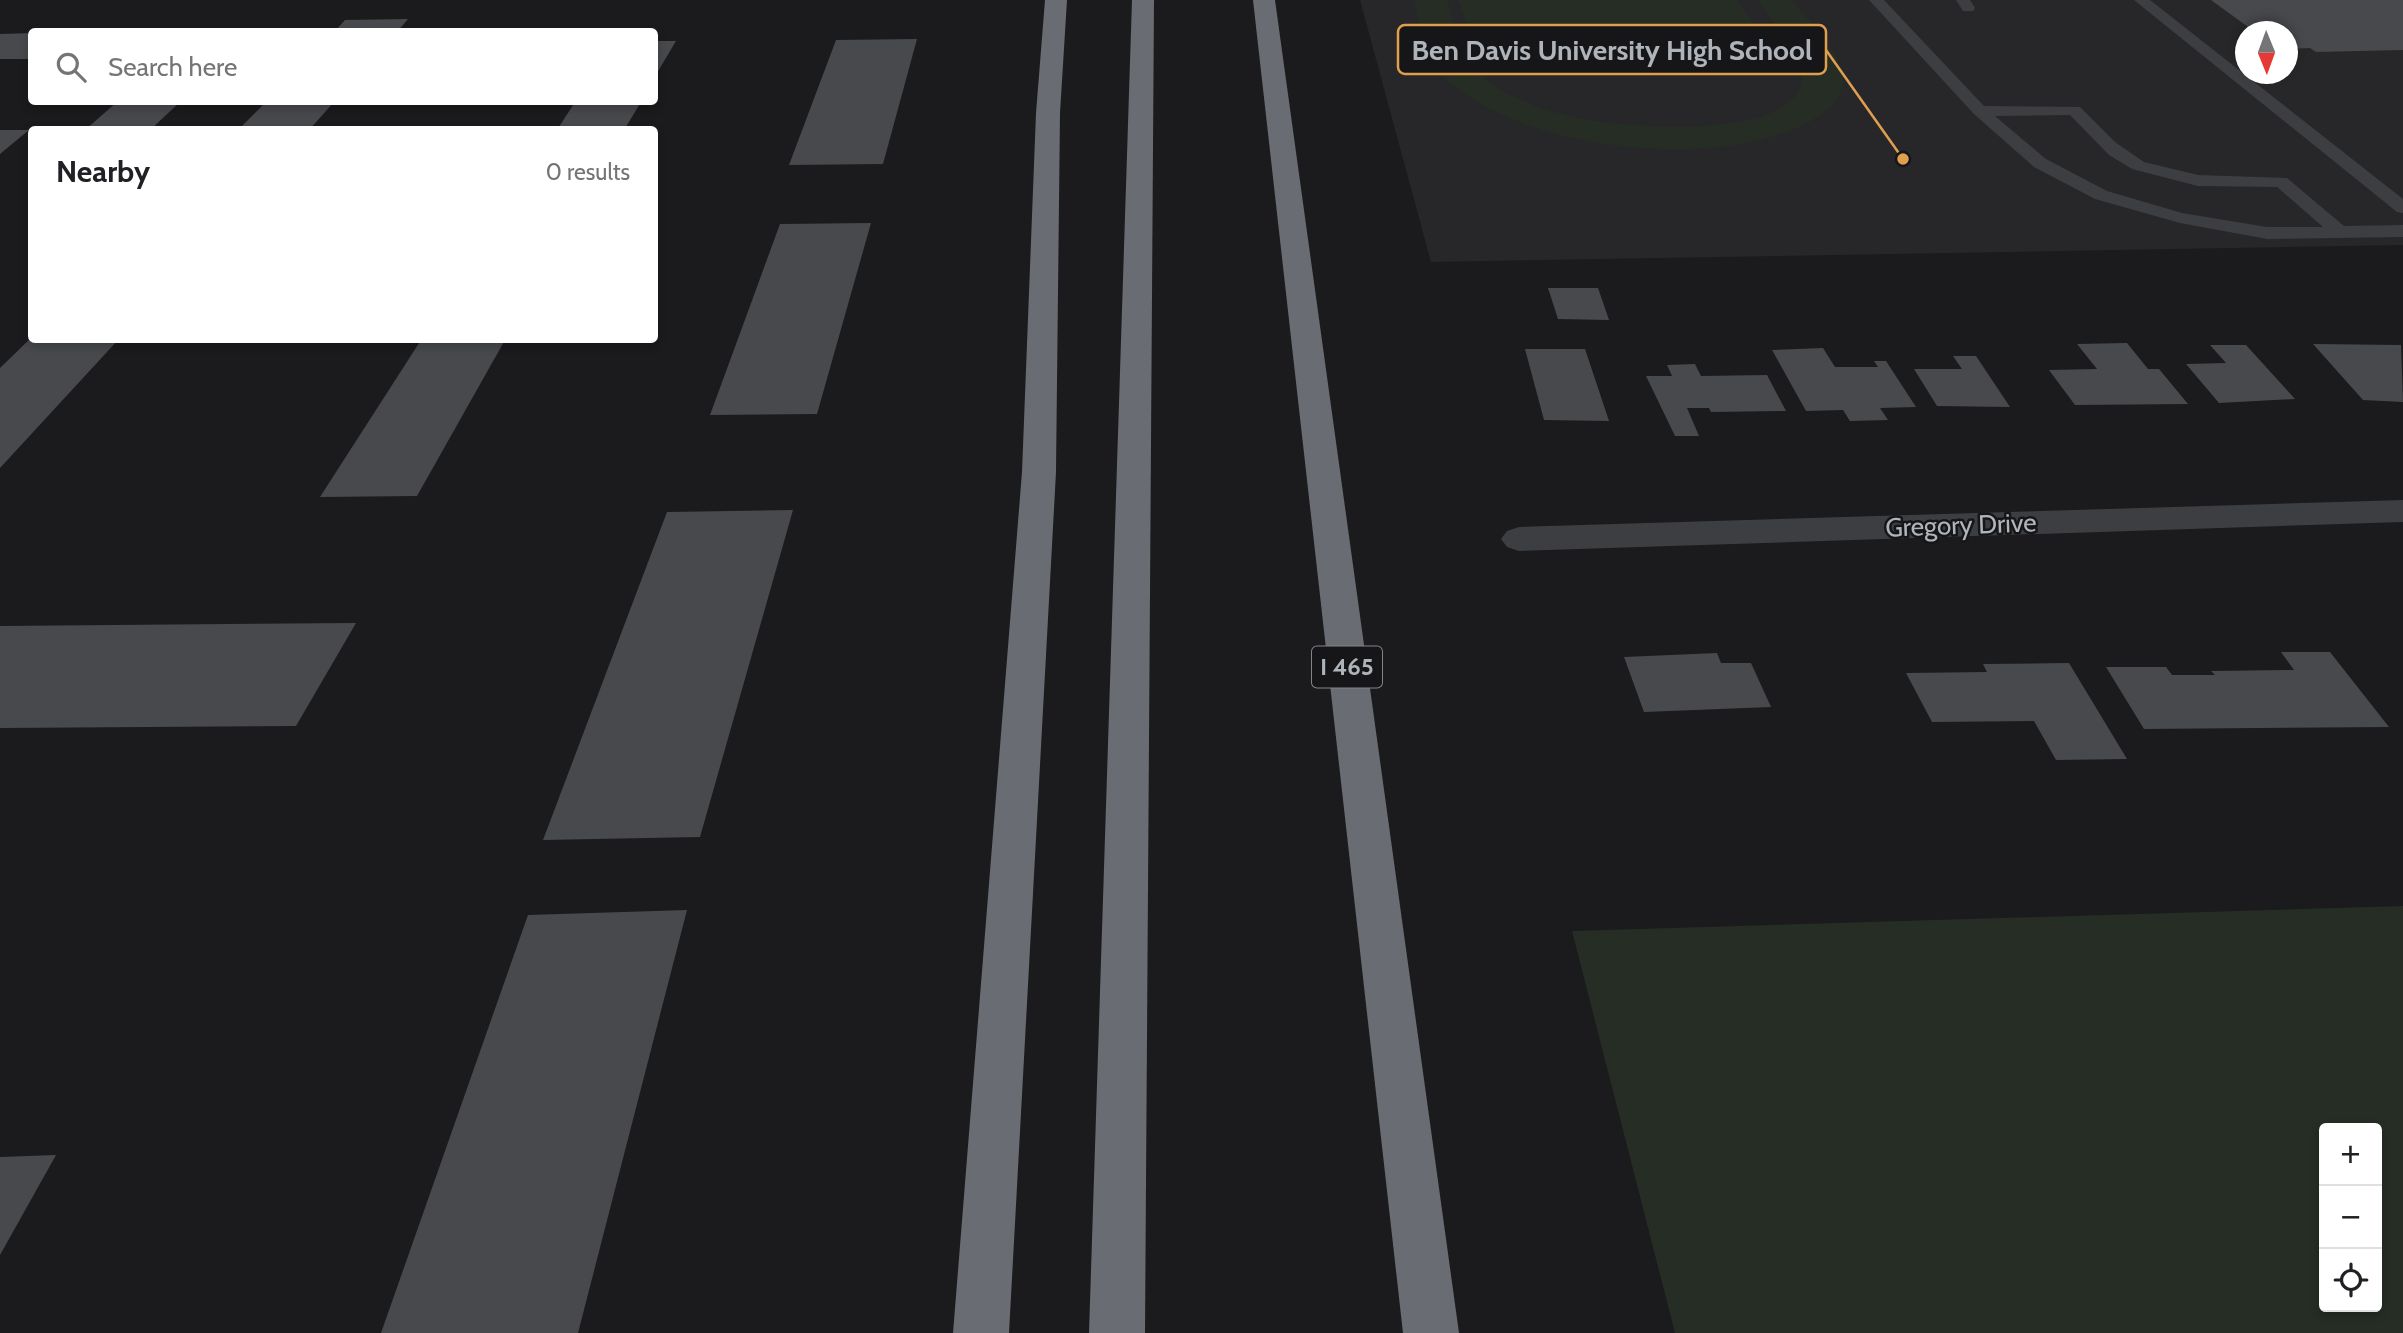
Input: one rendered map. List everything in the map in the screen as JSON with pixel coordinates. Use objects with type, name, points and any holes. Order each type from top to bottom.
[{"type":"highway","points":[[981,1333],[1038,472],[1048,113],[1056,0]]},
{"type":"highway","points":[[1117,1333],[1143,0]]},
{"type":"highway","name":"I 465","points":[[1264,0],[1431,1333]]},
{"type":"street","name":"Gregory Drive","points":[[1518,539],[2403,511]]},
{"type":"lane","points":[[1876,0],[1980,111],[2040,163],[2101,195],[2180,218],[2267,233],[2403,231]]},
{"type":"lane","points":[[2141,0],[2403,208]]},
{"type":"lane","points":[[1980,111],[2074,110],[2122,157],[2171,176],[2217,182],[2281,182],[2340,232]]},
{"type":"shaded area","points":[[1360,0],[2403,0],[2403,245],[1431,262]]},
{"type":"shaded area","points":[[1413,0],[1447,0],[1469,62],[1496,87],[1534,105],[1574,117],[1631,125],[1713,125],[1752,119],[1782,107],[1800,87],[1800,59],[1758,0],[1792,0],[1833,52],[1843,74],[1843,84],[1831,107],[1817,118],[1794,129],[1754,141],[1709,148],[1660,149],[1610,145],[1561,135],[1515,120],[1474,100],[1435,68]]},
{"type":"shaded area","points":[[1458,0],[1737,0],[1789,72],[1485,75]]},
{"type":"shaded area","points":[[2403,906],[2403,1333],[1675,1333],[1572,931]]},
{"type":"building","points":[[2211,0],[2403,0],[2403,50],[2316,52],[2310,48],[2298,49],[2298,21],[2240,21]]},
{"type":"building","points":[[408,19],[400,28],[338,28],[345,20]]},
{"type":"building","points":[[28,33],[28,59],[0,59],[0,34]]},
{"type":"building","points":[[917,39],[883,164],[789,165],[836,40]]},
{"type":"building","points":[[658,41],[676,41],[658,71]]},
{"type":"building","points":[[114,105],[177,105],[154,126],[90,126]]},
{"type":"building","points":[[263,105],[331,105],[313,126],[242,126]]},
{"type":"building","points":[[573,105],[639,105],[626,126],[560,126]]},
{"type":"building","points":[[0,130],[28,130],[28,131],[0,154]]},
{"type":"building","points":[[871,223],[817,414],[710,415],[780,224]]},
{"type":"building","points":[[1548,288],[1598,288],[1609,320],[1558,319]]},
{"type":"building","points":[[28,341],[28,343],[115,343],[0,468],[0,368]]},
{"type":"building","points":[[419,343],[503,343],[417,496],[320,497]]},
{"type":"building","points":[[2127,343],[2148,369],[2159,369],[2188,404],[2075,405],[2049,370],[2097,369],[2077,344]]},
{"type":"building","points":[[2313,344],[2401,345],[2403,402],[2363,400]]},
{"type":"building","points":[[2210,345],[2246,345],[2295,399],[2219,403],[2186,364],[2226,363]]},
{"type":"building","points":[[1823,348],[1835,367],[1878,367],[1874,361],[1886,361],[1916,407],[1880,408],[1888,420],[1850,421],[1843,410],[1806,411],[1772,350]]},
{"type":"building","points":[[1525,349],[1585,349],[1609,421],[1544,420]]},
{"type":"building","points":[[1953,356],[1976,356],[2010,407],[1937,406],[1914,369],[1962,369]]},
{"type":"building","points":[[1695,364],[1701,376],[1767,375],[1786,411],[1711,412],[1709,408],[1687,408],[1699,436],[1675,436],[1646,376],[1672,376],[1667,365]]},
{"type":"building","points":[[793,510],[700,837],[543,840],[667,512]]},
{"type":"building","points":[[356,623],[296,726],[0,728],[0,626]]},
{"type":"building","points":[[2281,652],[2330,652],[2389,727],[2144,729],[2106,667],[2166,667],[2172,675],[2215,675],[2211,671],[2294,670]]},
{"type":"building","points":[[1717,653],[1721,663],[1751,663],[1771,707],[1644,712],[1624,657]]},
{"type":"building","points":[[2069,663],[2127,759],[2056,760],[2034,721],[1932,722],[1906,673],[1987,672],[1983,664]]},
{"type":"building","points":[[687,910],[578,1333],[381,1333],[528,915]]},
{"type":"building","points":[[56,1155],[0,1255],[0,1157]]},
{"type":"place","name":"Ben Davis University High School","points":[[1903,159]]}]
